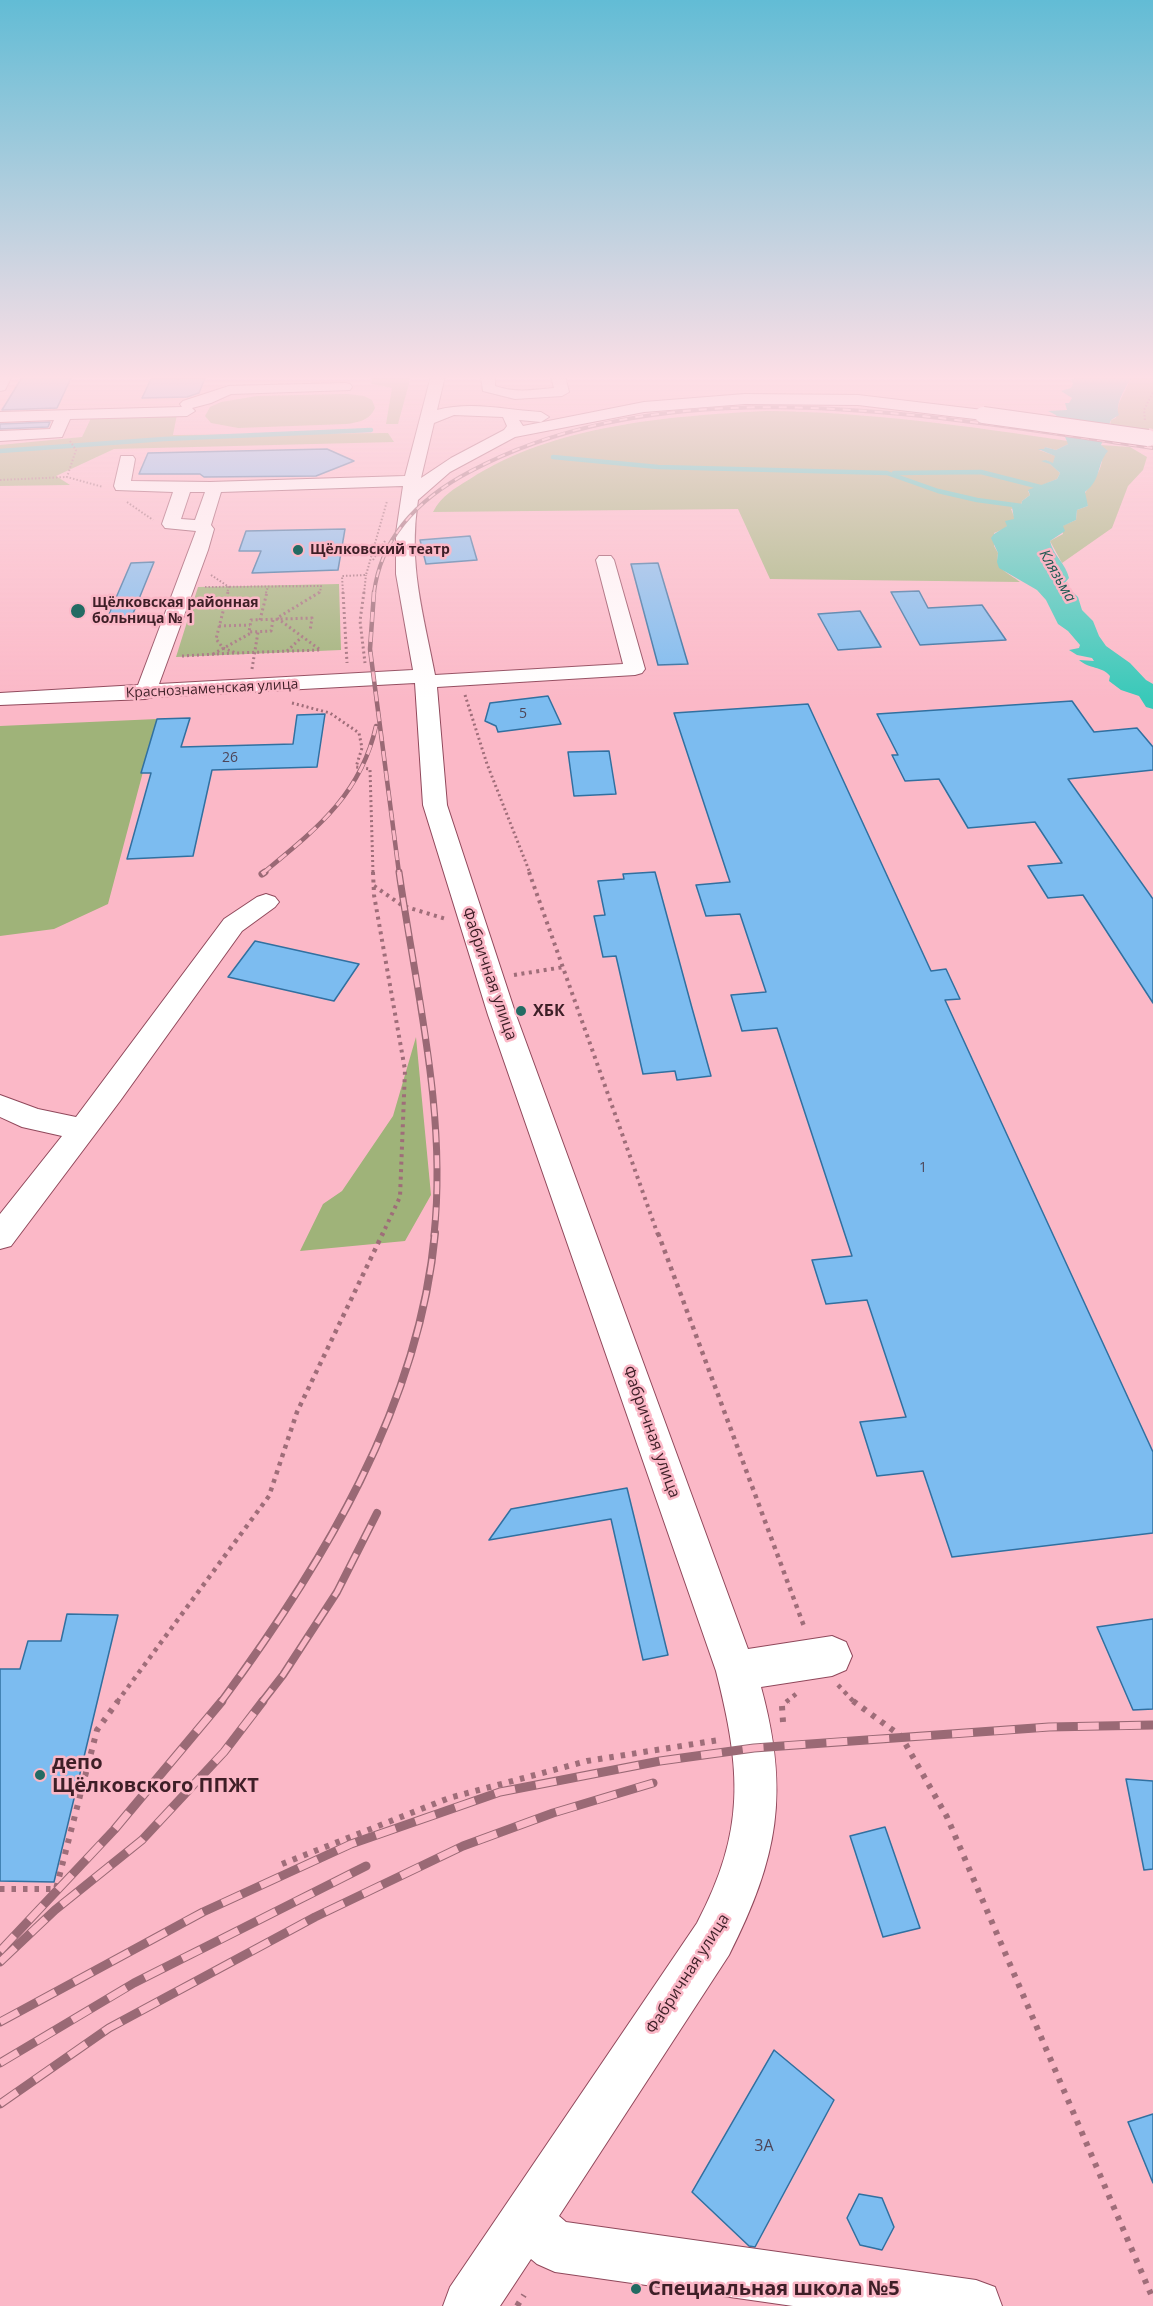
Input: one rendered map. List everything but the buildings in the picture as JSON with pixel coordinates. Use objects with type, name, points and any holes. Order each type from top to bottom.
[{"type":"street","points":[[122,484],[122,486],[183,487],[313,484]]},
{"type":"street","points":[[399,484],[412,489],[424,484]]},
{"type":"street","name":"Фабричная улица","points":[[414,484],[406,520],[404,556],[411,612],[452,682],[429,722],[430,770],[441,828],[502,1015],[736,1671],[752,1738],[758,1789],[753,1840],[739,1889],[713,1939],[470,2306]]},
{"type":"street","points":[[183,487],[171,524],[202,526]]},
{"type":"street","points":[[145,693],[199,550],[205,529],[202,526],[213,492],[210,487]]},
{"type":"street","name":"Краснознаменская улица","points":[[0,699],[452,682],[635,669],[605,560]]},
{"type":"street","points":[[0,1237],[83,1129],[233,925],[266,902]]},
{"type":"street","points":[[0,1105],[32,1119],[83,1129]]},
{"type":"street","points":[[736,1671],[824,1657]]},
{"type":"street","points":[[526,2221],[555,2246],[976,2306]]},
{"type":"path","points":[[366,673],[360,621],[366,575],[391,484]]},
{"type":"path","points":[[199,550],[200,567],[229,587]]},
{"type":"path","points":[[347,664],[342,576],[366,575]]},
{"type":"path","points":[[260,620],[268,586]]},
{"type":"path","points":[[200,587],[321,586],[320,593],[275,619],[271,631],[252,632],[212,654]]},
{"type":"path","points":[[229,587],[216,639],[223,648],[236,653]]},
{"type":"path","points":[[252,632],[249,632],[251,620],[312,618],[310,631]]},
{"type":"path","points":[[179,656],[320,650],[275,619]]},
{"type":"path","points":[[219,626],[250,625]]},
{"type":"path","points":[[254,652],[258,632]]},
{"type":"path","points":[[287,651],[302,637]]},
{"type":"path","points":[[452,682],[547,916],[635,1172],[824,1657],[855,1703],[901,1736],[947,1817],[1153,2299]]},
{"type":"path","points":[[0,1888],[56,1888],[97,1730],[269,1496],[297,1412],[400,1197],[405,1070],[374,886],[370,769],[356,767],[362,748],[359,733],[330,713],[294,704],[286,699]]},
{"type":"path","points":[[374,886],[403,906],[448,919]]},
{"type":"path","points":[[510,975],[564,967]]},
{"type":"path","points":[[282,1864],[449,1798],[587,1761],[702,1741],[723,1740]]},
{"type":"shaded area","points":[[0,484],[70,485],[0,486]]},
{"type":"shaded area","points":[[463,484],[1046,484],[1028,491],[1030,495],[1022,501],[1021,506],[1011,509],[1015,519],[1004,529],[994,533],[994,546],[1001,567],[1020,582],[770,579],[738,509],[433,512],[440,501]]},
{"type":"shaded area","points":[[1091,484],[1130,484],[1112,528],[1062,563],[1050,541],[1063,534],[1062,526],[1076,520],[1077,510],[1088,506],[1084,495]]},
{"type":"shaded area","points":[[339,584],[341,650],[176,657],[198,587]]},
{"type":"shaded area","points":[[157,719],[108,904],[54,929],[0,936],[0,726]]},
{"type":"shaded area","points":[[416,1037],[431,1195],[405,1241],[300,1251],[323,1204],[342,1191],[393,1116]]},
{"type":"water","name":"Клязьма","points":[[1045,484],[1093,484],[1085,492],[1088,506],[1077,510],[1076,520],[1063,526],[1065,531],[1050,541],[1069,578],[1064,584],[1078,597],[1082,610],[1093,621],[1106,646],[1130,663],[1153,684],[1153,709],[1146,707],[1139,696],[1121,690],[1109,681],[1110,676],[1107,673],[1079,660],[1094,661],[1092,658],[1077,655],[1069,650],[1079,648],[1080,645],[1068,631],[1058,624],[1046,600],[1037,590],[999,568],[998,553],[991,538],[1007,526],[1005,521],[1014,519],[1012,507],[1021,506],[1022,501],[1030,495],[1028,490]]},
{"type":"waterway","points":[[917,484],[977,500],[1029,507]]},
{"type":"waterway","points":[[1027,484],[1048,489]]},
{"type":"railway","points":[[374,593],[378,572],[385,554],[406,520],[449,484]]},
{"type":"railway","points":[[374,592],[370,649],[399,873]]},
{"type":"railway","points":[[263,873],[318,826],[347,791],[369,750],[376,726]]},
{"type":"railway","points":[[399,872],[433,1098],[437,1190],[434,1235]]},
{"type":"railway","points":[[221,1702],[259,1650],[329,1539],[360,1481],[387,1422],[409,1360],[425,1297],[435,1233]]},
{"type":"railway","points":[[262,1702],[283,1675],[337,1592],[377,1513]]},
{"type":"railway","points":[[0,1951],[114,1830],[222,1701]]},
{"type":"railway","points":[[0,1962],[55,1910],[142,1840],[224,1752],[263,1701]]},
{"type":"railway","points":[[0,2022],[203,1912],[351,1844],[500,1792],[660,1761],[754,1748],[1049,1727],[1153,1725]]},
{"type":"railway","points":[[0,2104],[109,2028],[315,1917],[463,1846],[553,1813],[653,1783]]},
{"type":"railway","points":[[0,2063],[134,1983],[366,1866]]},
{"type":"place","name":"Щёлковский театр","points":[[298,550]]},
{"type":"place","name":"Щёлковская районная больница № 1","points":[[78,611]]},
{"type":"place","name":"ХБК","points":[[521,1011]]},
{"type":"place","name":"депо Щёлковского ППЖТ","points":[[40,1775]]},
{"type":"place","name":"Специальная школа №5","points":[[636,2289]]}]
